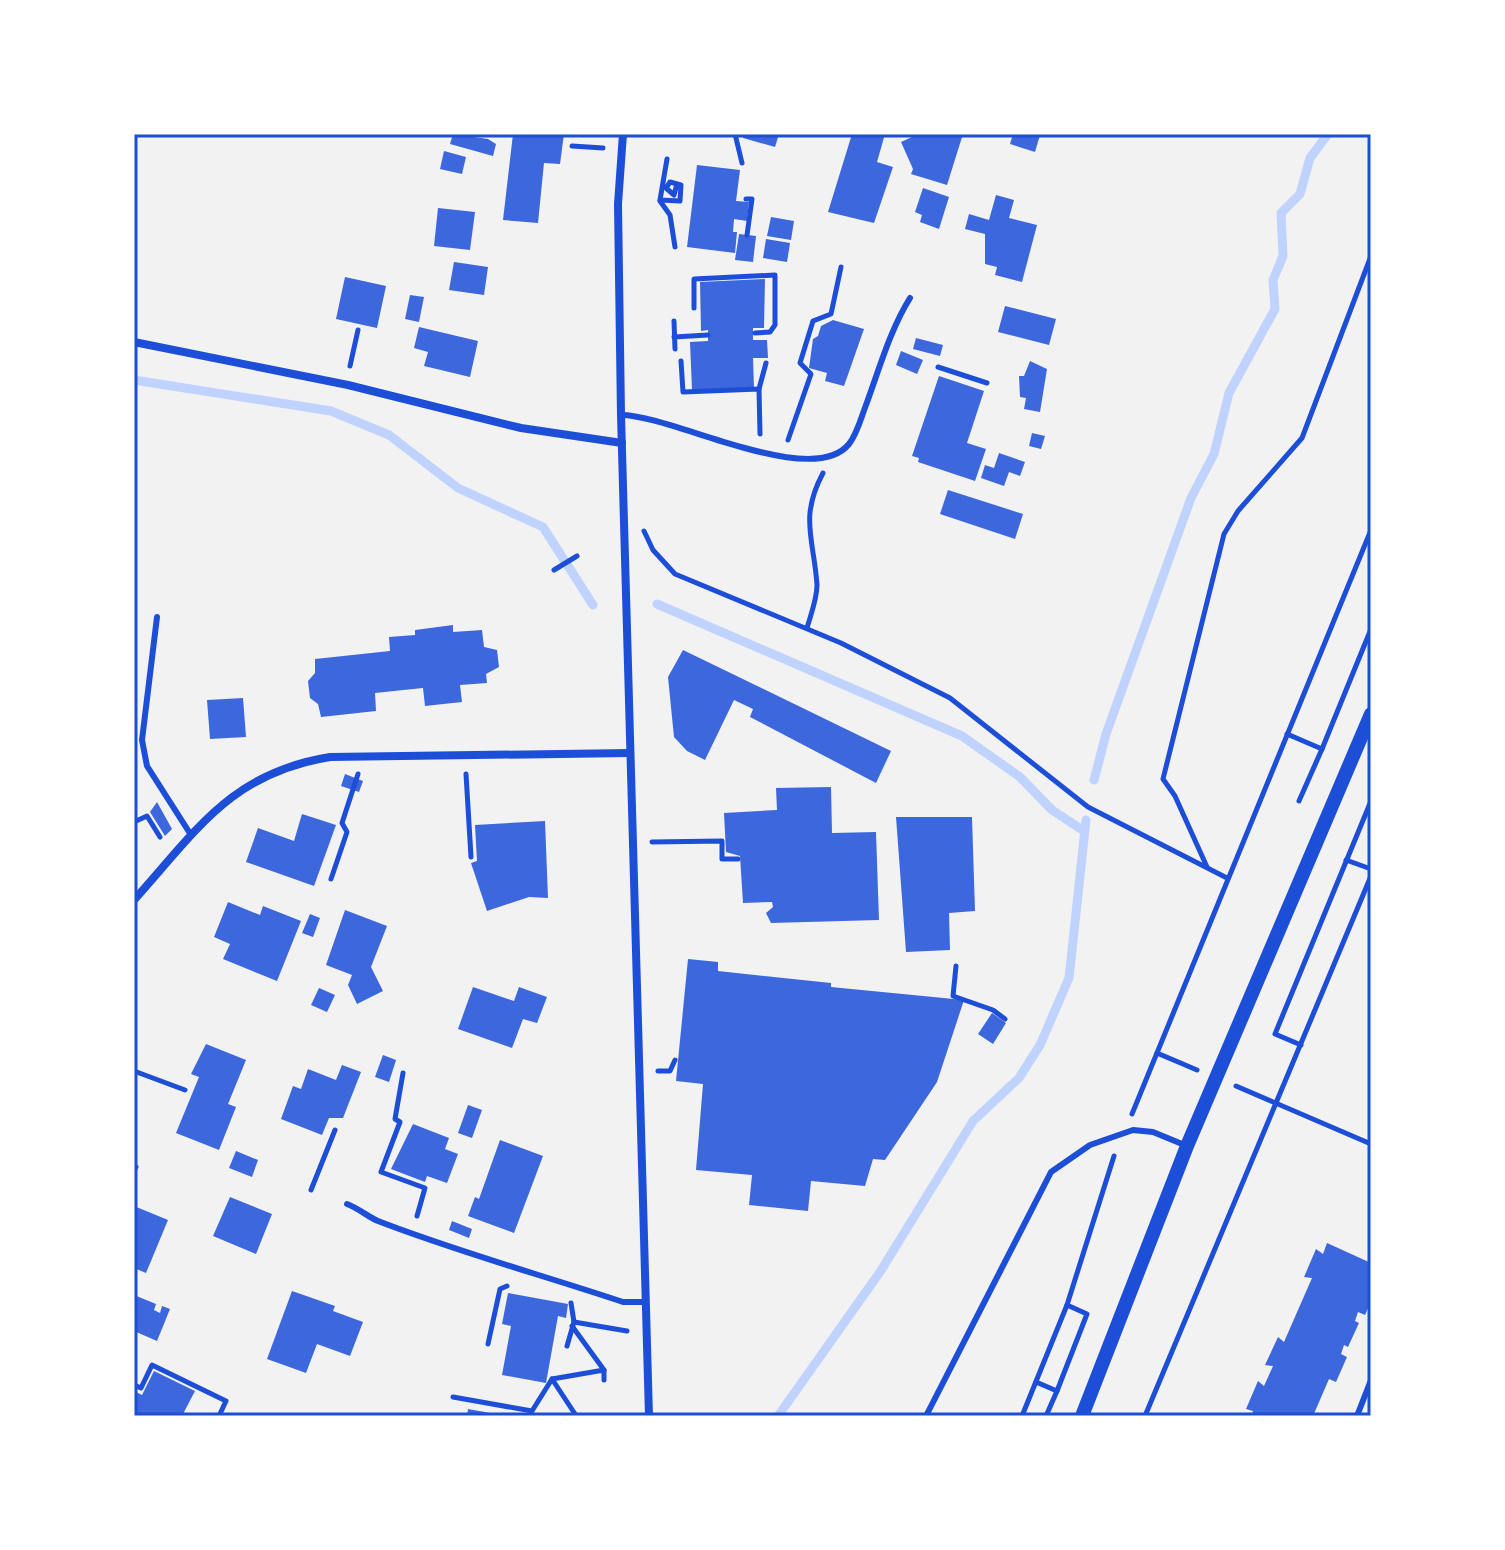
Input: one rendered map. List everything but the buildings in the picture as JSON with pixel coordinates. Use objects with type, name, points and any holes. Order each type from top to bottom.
[{"type":"street","points":[[623,134],[618,204],[621,415],[649,1416]]},
{"type":"street","points":[[134,342],[348,385],[521,428],[622,443]]},
{"type":"street","points":[[1082,1416],[1187,1146],[1371,714]]},
{"type":"street","points":[[134,900],[191,835],[243,787],[294,762],[330,757],[630,753]]},
{"type":"lane","points":[[621,415],[647,416],[764,455],[823,458],[837,454],[856,431],[910,298]]},
{"type":"lane","points":[[157,617],[142,740],[147,766],[191,835]]},
{"type":"lane","points":[[926,1416],[1051,1172],[1090,1145],[1133,1130],[1153,1132],[1187,1146]]},
{"type":"lane","points":[[347,1204],[365,1211],[373,1220],[427,1238],[623,1302],[645,1302]]},
{"type":"lane","points":[[1357,1416],[1371,1380]]},
{"type":"path","points":[[735,134],[742,163]]},
{"type":"path","points":[[572,146],[597,148]]},
{"type":"path","points":[[667,159],[662,170],[660,200],[670,215],[675,247]]},
{"type":"path","points":[[660,200],[680,201],[683,187],[677,184]]},
{"type":"path","points":[[746,199],[752,199],[747,235]]},
{"type":"path","points":[[1208,869],[1175,796],[1163,779],[1224,534],[1229,523],[1305,431],[1371,256]]},
{"type":"path","points":[[787,441],[811,374],[800,363],[804,342],[813,321],[831,314],[841,267]]},
{"type":"path","points":[[694,308],[694,279],[775,275],[775,325],[770,332],[755,333]]},
{"type":"path","points":[[674,321],[675,349]]},
{"type":"path","points":[[349,367],[358,330]]},
{"type":"path","points":[[674,337],[708,335]]},
{"type":"path","points":[[681,361],[683,392],[759,389]]},
{"type":"path","points":[[764,455],[759,389],[766,363]]},
{"type":"path","points":[[938,367],[987,383]]},
{"type":"path","points":[[807,628],[817,584],[807,528],[811,494],[826,467],[823,458]]},
{"type":"path","points":[[642,526],[653,550],[675,574],[807,628],[950,698],[1088,807],[1227,878]]},
{"type":"path","points":[[1138,1100],[1371,530]]},
{"type":"path","points":[[554,570],[577,556]]},
{"type":"path","points":[[1299,801],[1371,629]]},
{"type":"path","points":[[1287,734],[1322,749]]},
{"type":"path","points":[[465,774],[471,857]]},
{"type":"path","points":[[331,879],[347,832],[342,823],[357,778]]},
{"type":"path","points":[[1301,1045],[1275,1034],[1371,801]]},
{"type":"path","points":[[134,822],[147,816],[160,837]]},
{"type":"path","points":[[651,842],[722,841],[722,859],[738,859]]},
{"type":"path","points":[[1346,860],[1371,869]]},
{"type":"path","points":[[1145,1416],[1371,876]]},
{"type":"path","points":[[956,966],[953,996],[993,1010],[1005,1019]]},
{"type":"path","points":[[1157,1053],[1191,1067]]},
{"type":"path","points":[[667,1071],[675,1060]]},
{"type":"path","points":[[134,1071],[185,1090]]},
{"type":"path","points":[[403,1073],[395,1119],[400,1122],[381,1172],[425,1188],[416,1219]]},
{"type":"path","points":[[1239,1087],[1371,1144]]},
{"type":"path","points":[[311,1190],[335,1130]]},
{"type":"path","points":[[1022,1416],[1067,1305],[1112,1160]]},
{"type":"path","points":[[488,1344],[500,1289],[509,1285],[522,1289]]},
{"type":"path","points":[[559,1300],[571,1304],[573,1324],[567,1346]]},
{"type":"path","points":[[1046,1416],[1087,1314],[1067,1305]]},
{"type":"path","points":[[573,1324],[619,1331]]},
{"type":"path","points":[[573,1324],[604,1370],[604,1380]]},
{"type":"path","points":[[134,1385],[141,1388],[152,1365],[226,1401],[219,1416]]},
{"type":"path","points":[[453,1397],[532,1411],[552,1379],[604,1370]]},
{"type":"path","points":[[552,1379],[575,1414]]},
{"type":"path","points":[[1036,1382],[1057,1391]]},
{"type":"waterway","points":[[1094,780],[1106,734],[1191,498],[1214,454],[1229,393],[1275,309],[1273,280],[1283,256],[1281,213],[1300,194],[1310,158],[1328,134]]},
{"type":"waterway","points":[[134,380],[331,411],[389,435],[458,488],[543,527],[593,605]]},
{"type":"waterway","points":[[657,604],[962,736],[1020,777],[1052,810],[1084,831]]},
{"type":"waterway","points":[[778,1416],[880,1272],[973,1121],[1019,1078],[1040,1045],[1069,978],[1086,820]]}]
